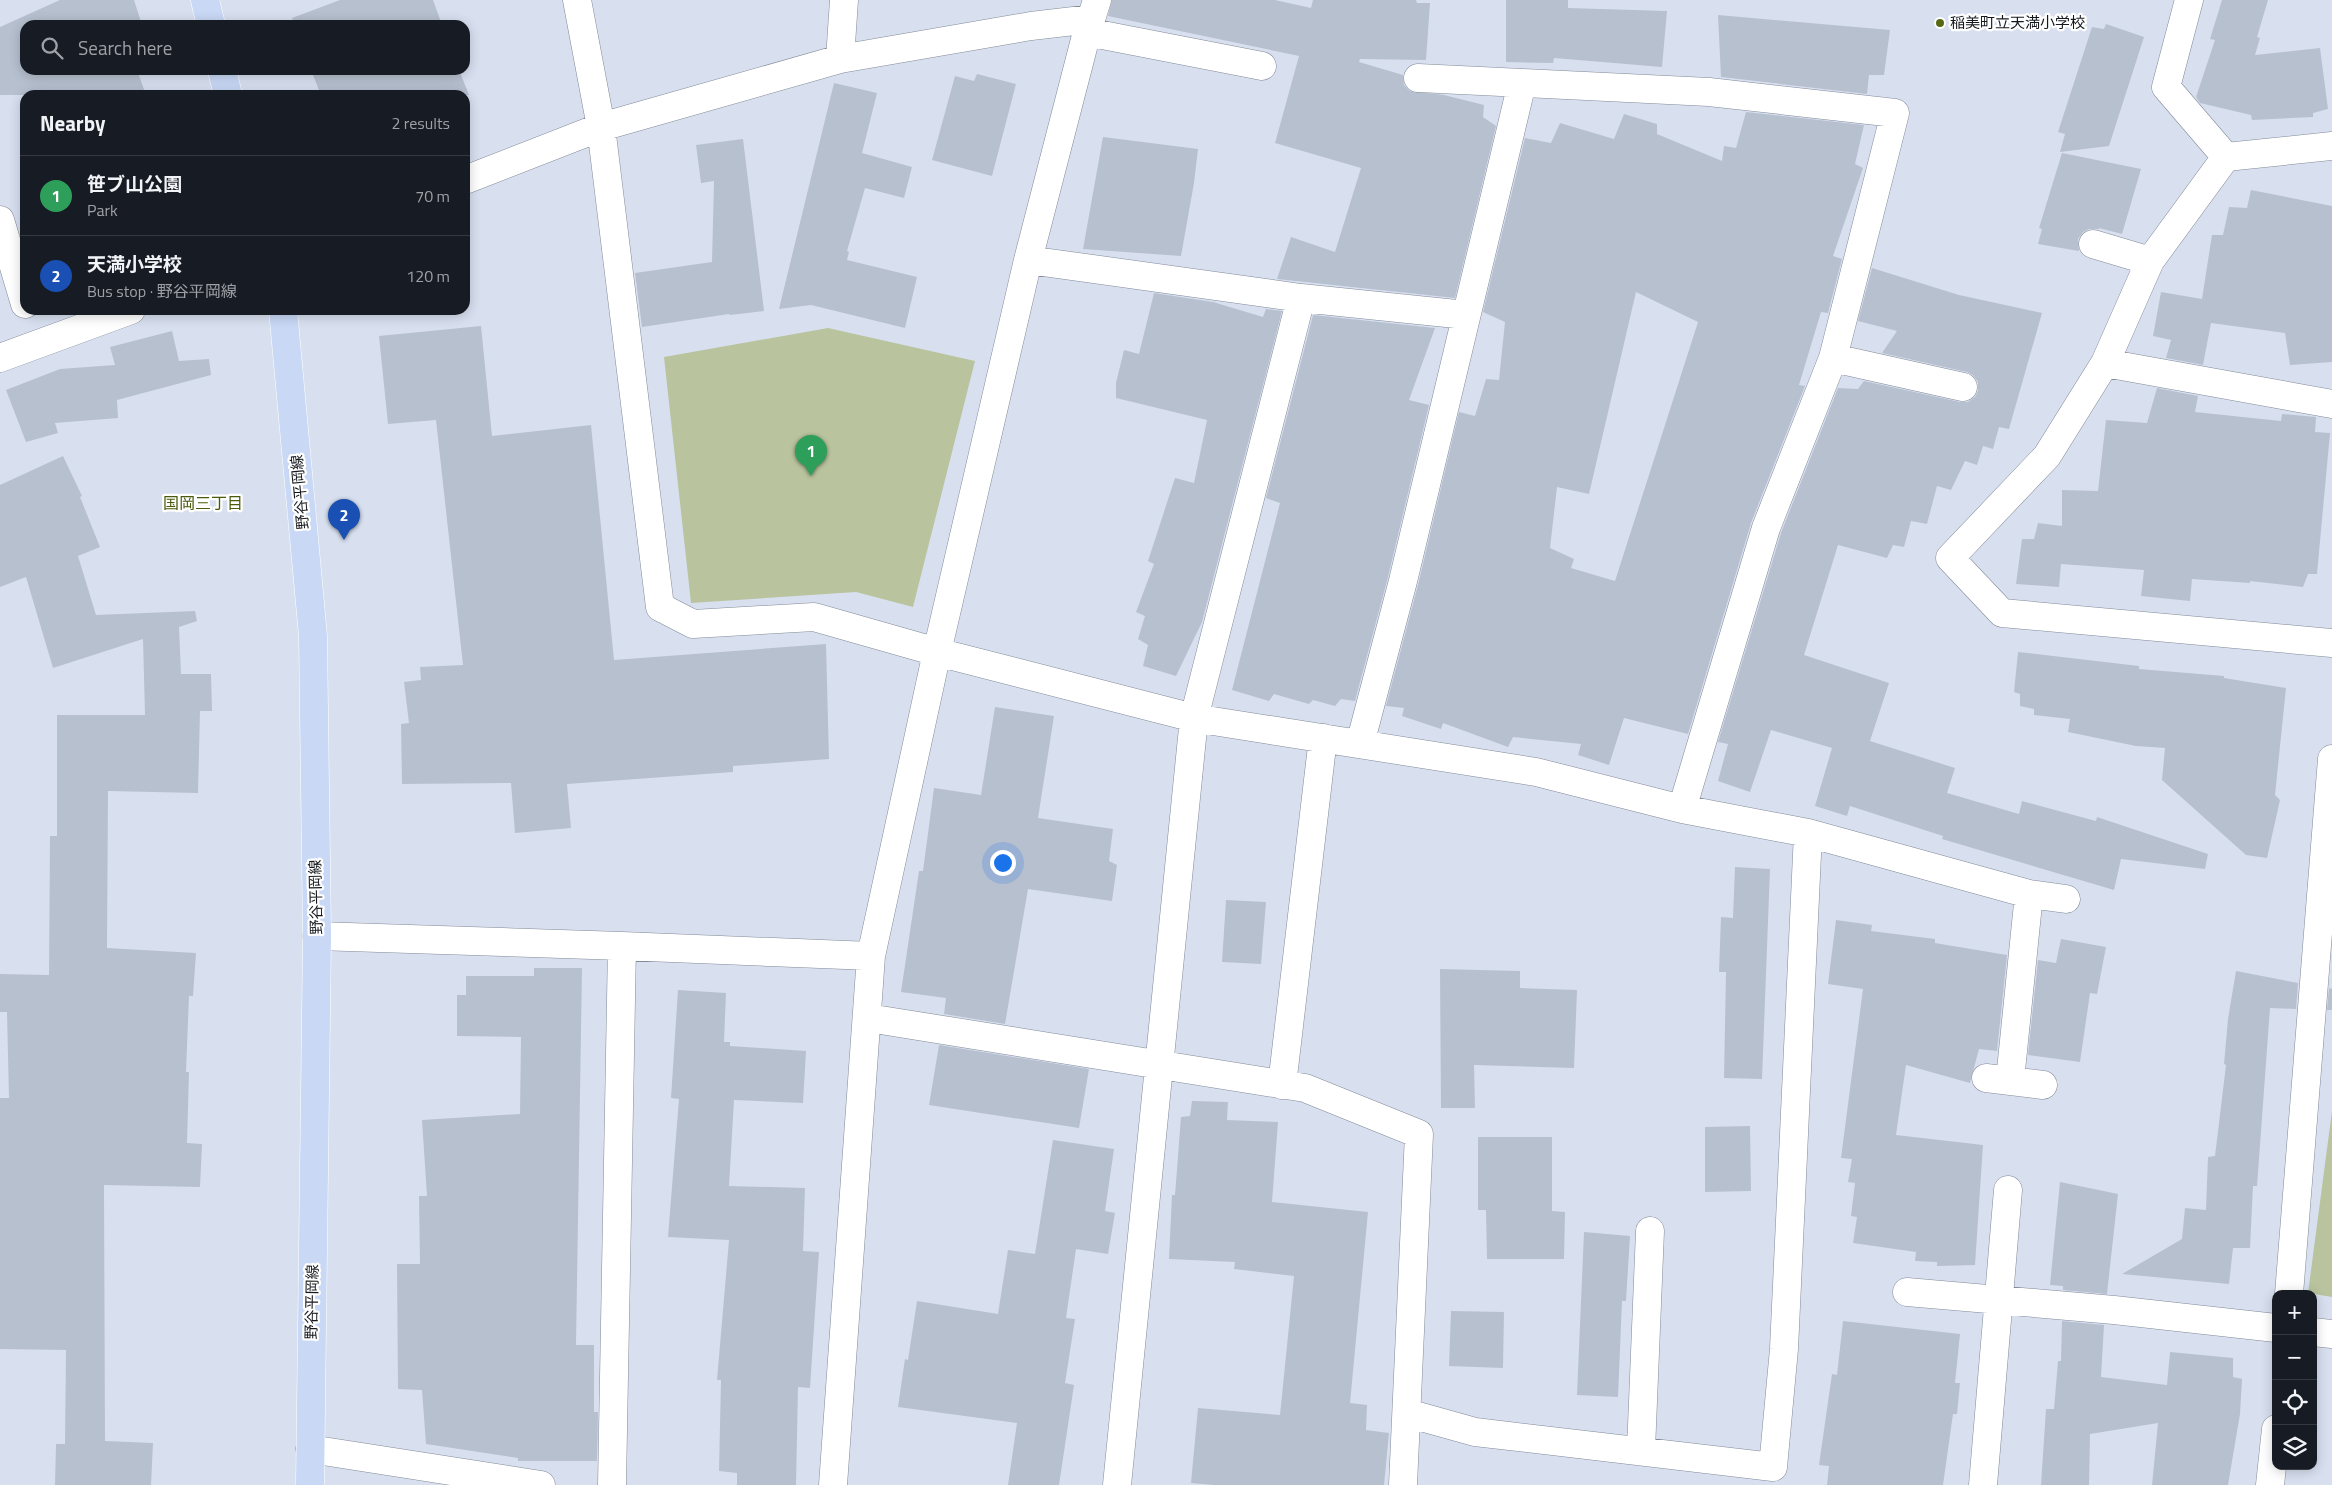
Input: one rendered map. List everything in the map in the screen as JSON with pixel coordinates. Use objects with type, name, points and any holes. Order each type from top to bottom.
[{"type":"main road","points":[[205,0],[210,20]]},
{"type":"main road","points":[[223,75],[227,90]]},
{"type":"main road","name":"野谷平岡線","points":[[283,315],[313,636],[317,936],[310,1485]]},
{"type":"street","points":[[577,0],[602,127],[660,607],[693,624],[814,617],[937,652],[1194,718],[1536,772],[1682,809],[1808,833],[2029,894],[2066,898]]},
{"type":"street","points":[[840,59],[844,0]]},
{"type":"street","points":[[2189,0],[2166,86],[2226,157]]},
{"type":"street","points":[[470,178],[602,127],[840,59],[1092,17],[1262,66]]},
{"type":"street","points":[[833,1485],[871,956],[937,652],[1028,260],[1092,17]]},
{"type":"street","points":[[1418,78],[1709,92],[1895,113],[1833,358],[1766,528],[1682,809]]},
{"type":"street","points":[[1360,744],[1404,581],[1522,83]]},
{"type":"street","points":[[2332,146],[2226,157],[2150,262],[2106,363],[2047,456],[1950,558],[2002,613],[2332,643]]},
{"type":"street","points":[[0,220],[20,287]]},
{"type":"street","points":[[2093,244],[2150,262]]},
{"type":"street","points":[[1028,260],[1301,298],[1466,315]]},
{"type":"street","points":[[1117,1485],[1161,1066],[1194,718],[1301,298]]},
{"type":"street","points":[[28,315],[37,344]]},
{"type":"street","points":[[0,358],[117,315]]},
{"type":"street","points":[[1833,358],[1962,386]]},
{"type":"street","points":[[2106,363],[2332,404]]},
{"type":"street","points":[[1282,1085],[1323,738]]},
{"type":"street","points":[[2289,1290],[2332,759]]},
{"type":"street","points":[[1407,1413],[1476,1432],[1773,1467],[1784,1349],[1808,833]]},
{"type":"street","points":[[2029,894],[1998,1079],[2043,1085]]},
{"type":"street","points":[[317,936],[871,956]]},
{"type":"street","points":[[612,1485],[622,946]]},
{"type":"street","points":[[868,1018],[1305,1088],[1419,1134],[1403,1485]]},
{"type":"street","points":[[1984,1485],[2008,1190]]},
{"type":"street","points":[[1641,1450],[1650,1231]]},
{"type":"street","points":[[1907,1292],[2114,1310],[2272,1328]]},
{"type":"street","points":[[2317,1332],[2332,1334]]},
{"type":"street","points":[[310,1449],[541,1485]]},
{"type":"street","points":[[2270,1485],[2272,1466]]},
{"type":"green space","points":[[828,328],[975,361],[913,607],[856,592],[691,603],[664,357]]},
{"type":"green space","points":[[2332,1111],[2332,1297],[2317,1294],[2317,1290],[2308,1290]]},
{"type":"building","points":[[60,0],[134,0],[140,20],[20,20],[20,75],[139,75],[144,90],[20,90],[20,95],[0,95],[0,27]]},
{"type":"building","points":[[340,0],[433,0],[440,20],[293,20],[292,18]]},
{"type":"building","points":[[1112,0],[1275,0],[1311,8],[1313,0],[1416,0],[1417,3],[1430,3],[1426,60],[1360,59],[1359,62],[1403,75],[1404,85],[1410,91],[1444,95],[1484,105],[1483,117],[1496,126],[1455,298],[1277,279],[1291,237],[1335,252],[1361,168],[1275,143],[1299,56],[1108,16]]},
{"type":"building","points":[[1506,0],[1568,0],[1568,8],[1667,11],[1662,67],[1554,58],[1553,63],[1506,62]]},
{"type":"building","points":[[2222,0],[2268,0],[2257,37],[2260,38],[2255,55],[2320,48],[2328,109],[2313,113],[2313,117],[2252,120],[2251,115],[2200,103],[2196,97],[2215,40],[2210,39]]},
{"type":"building","points":[[1718,15],[1890,30],[1884,75],[1869,75],[1867,94],[1721,77]]},
{"type":"building","points":[[2106,24],[2144,37],[2109,146],[2060,152],[2065,134],[2058,132],[2092,27],[2104,29]]},
{"type":"building","points":[[977,74],[1016,84],[992,176],[932,160],[955,76],[974,81]]},
{"type":"building","points":[[313,75],[461,75],[467,90],[319,90]]},
{"type":"building","points":[[834,83],[877,93],[862,153],[912,167],[904,198],[865,188],[847,251],[849,252],[847,260],[917,277],[905,328],[811,305],[779,309]]},
{"type":"building","points":[[1746,112],[1864,125],[1855,164],[1863,168],[1833,256],[1842,259],[1828,313],[1821,312],[1799,385],[1805,386],[1751,523],[1688,734],[1624,718],[1609,765],[1578,755],[1581,744],[1513,737],[1508,747],[1443,723],[1441,729],[1402,716],[1404,708],[1386,706],[1418,585],[1459,412],[1475,416],[1486,379],[1499,380],[1505,322],[1483,312],[1525,138],[1551,143],[1560,123],[1614,139],[1624,114],[1657,124],[1657,134],[1722,161],[1724,146],[1736,148]],"holes":[[[1636,292],[1698,322],[1615,581],[1571,568],[1574,559],[1550,548],[1557,487],[1589,494]]]},
{"type":"building","points":[[1103,137],[1198,149],[1181,256],[1083,249]]},
{"type":"building","points":[[743,139],[764,311],[729,314],[642,327],[635,273],[712,262],[714,181],[701,183],[696,145]]},
{"type":"building","points":[[2062,153],[2141,169],[2122,234],[2099,228],[2089,229],[2083,232],[2078,239],[2079,251],[2038,244],[2042,229],[2039,228]]},
{"type":"building","points":[[2251,190],[2332,206],[2332,362],[2290,365],[2285,333],[2211,323],[2203,365],[2166,358],[2171,340],[2153,336],[2161,292],[2202,299],[2212,235],[2223,235],[2229,207],[2247,208]]},
{"type":"building","points":[[1872,268],[1959,295],[2042,313],[2009,429],[1999,427],[1993,449],[1983,446],[1977,465],[1965,461],[1951,490],[1937,486],[1927,524],[1911,521],[1904,547],[1893,545],[1887,558],[1838,545],[1804,655],[1889,683],[1870,741],[1955,768],[1947,793],[2019,814],[2022,801],[2096,821],[2097,817],[2208,854],[2205,869],[2121,859],[2114,890],[1942,839],[1943,836],[1850,806],[1847,816],[1815,806],[1832,748],[1771,730],[1750,792],[1718,781],[1728,744],[1718,742],[1781,533],[1838,388],[1858,389],[1864,381],[1960,402],[1968,402],[1975,397],[1978,391],[1978,382],[1973,375],[1967,372],[1882,353],[1897,331],[1858,321]]},
{"type":"building","points":[[1154,293],[1213,302],[1263,317],[1266,309],[1282,311],[1202,622],[1176,676],[1143,666],[1148,645],[1138,639],[1145,616],[1136,612],[1154,564],[1148,561],[1175,478],[1194,483],[1207,420],[1116,398],[1116,383],[1124,350],[1139,354]]},
{"type":"building","points":[[1313,315],[1435,328],[1409,400],[1429,405],[1388,577],[1355,701],[1341,699],[1335,706],[1313,700],[1309,704],[1274,694],[1269,701],[1232,690],[1280,503],[1266,498]]},
{"type":"building","points":[[481,326],[492,436],[591,425],[614,660],[826,644],[829,759],[733,766],[733,772],[567,784],[571,828],[515,833],[511,783],[402,784],[401,724],[409,723],[404,682],[421,680],[420,667],[463,665],[436,420],[388,424],[379,336]]},
{"type":"building","points":[[172,331],[179,361],[209,359],[211,375],[117,400],[118,418],[55,423],[58,433],[26,442],[6,390],[60,369],[115,365],[110,347]]},
{"type":"building","points":[[2157,388],[2198,396],[2195,412],[2281,421],[2282,414],[2316,417],[2315,432],[2330,433],[2317,574],[2308,574],[2303,587],[2250,581],[2250,583],[2192,579],[2190,601],[2141,596],[2144,570],[2061,564],[2059,587],[2016,584],[2022,539],[2034,539],[2038,523],[2062,526],[2062,490],[2098,491],[2106,420],[2147,423]]},
{"type":"building","points":[[63,456],[82,496],[80,497],[100,547],[78,556],[96,615],[195,611],[197,621],[179,627],[181,674],[211,674],[212,711],[200,711],[198,793],[108,791],[107,948],[196,953],[193,996],[189,996],[186,1072],[189,1072],[187,1143],[202,1144],[200,1187],[104,1185],[105,1441],[153,1443],[151,1485],[55,1485],[56,1444],[65,1444],[66,1350],[0,1349],[0,1098],[9,1098],[7,1012],[0,1012],[0,974],[49,975],[50,836],[57,836],[57,715],[145,715],[143,639],[53,668],[26,577],[0,587],[0,485]]},
{"type":"building","points":[[2018,652],[2139,666],[2139,669],[2224,676],[2224,678],[2286,688],[2275,795],[2280,800],[2267,858],[2246,855],[2162,780],[2165,748],[2136,746],[2068,732],[2070,719],[2034,715],[2034,709],[2020,706],[2020,694],[2014,692]]},
{"type":"building","points":[[995,707],[1054,716],[1038,818],[1113,829],[1109,861],[1117,865],[1112,901],[1028,889],[1005,1024],[944,1014],[946,998],[901,992],[919,871],[923,871],[934,788],[981,795]]},
{"type":"building","points":[[1735,867],[1770,869],[1762,1079],[1724,1078],[1726,972],[1719,972],[1721,917],[1733,918]]},
{"type":"building","points":[[1226,900],[1266,902],[1261,964],[1222,962]]},
{"type":"building","points":[[1836,920],[1872,925],[1871,931],[1935,939],[1935,943],[2007,955],[1997,1051],[1979,1049],[1970,1083],[1906,1065],[1896,1135],[1983,1145],[1975,1265],[1937,1266],[1937,1262],[1915,1261],[1916,1252],[1853,1243],[1857,1217],[1851,1216],[1855,1183],[1848,1182],[1852,1159],[1841,1158],[1863,989],[1828,984]]},
{"type":"building","points":[[2061,939],[2106,947],[2097,994],[2090,993],[2080,1062],[2028,1055],[2038,960],[2056,963]]},
{"type":"building","points":[[534,968],[582,968],[576,1345],[594,1345],[594,1412],[598,1412],[597,1461],[518,1461],[518,1458],[426,1444],[422,1390],[398,1389],[397,1264],[420,1264],[419,1196],[427,1196],[422,1120],[520,1114],[521,1037],[457,1036],[457,995],[466,995],[466,976],[534,976]]},
{"type":"building","points":[[1440,969],[1520,971],[1520,988],[1577,990],[1574,1068],[1474,1065],[1475,1108],[1441,1108]]},
{"type":"building","points":[[2236,971],[2298,983],[2296,1009],[2270,1008],[2257,1186],[2253,1186],[2250,1248],[2233,1248],[2229,1284],[2122,1274],[2182,1239],[2185,1208],[2206,1210],[2208,1157],[2215,1156],[2226,1065],[2224,1064],[2228,1019]]},
{"type":"building","points":[[2329,988],[2332,989],[2332,1010],[2327,1010]]},
{"type":"building","points":[[678,990],[726,993],[724,1042],[730,1042],[730,1046],[806,1051],[803,1103],[734,1100],[729,1186],[805,1188],[803,1251],[819,1252],[810,1388],[798,1387],[796,1485],[737,1485],[737,1473],[719,1471],[721,1380],[717,1380],[729,1240],[668,1237],[679,1099],[671,1098]]},
{"type":"building","points":[[939,1045],[1089,1069],[1079,1128],[929,1105]]},
{"type":"building","points":[[1192,1101],[1228,1102],[1227,1120],[1278,1122],[1272,1202],[1368,1212],[1350,1403],[1367,1405],[1366,1430],[1389,1433],[1384,1485],[1214,1485],[1191,1483],[1198,1408],[1280,1415],[1294,1276],[1234,1269],[1235,1262],[1169,1259],[1172,1195],[1175,1195],[1181,1117],[1190,1116]]},
{"type":"building","points":[[1750,1126],[1751,1191],[1705,1192],[1705,1127]]},
{"type":"building","points":[[1478,1137],[1552,1137],[1552,1211],[1565,1212],[1564,1259],[1487,1259],[1486,1210],[1478,1210]]},
{"type":"building","points":[[1053,1140],[1114,1149],[1105,1211],[1115,1213],[1108,1254],[1076,1249],[1066,1318],[1075,1319],[1065,1383],[1074,1385],[1059,1485],[1008,1485],[1017,1423],[898,1407],[905,1359],[908,1360],[917,1301],[998,1314],[1008,1250],[1035,1254]]},
{"type":"building","points":[[2060,1182],[2118,1194],[2107,1294],[2063,1290],[2063,1286],[2050,1285]]},
{"type":"building","points":[[1584,1232],[1630,1236],[1626,1301],[1622,1301],[1618,1397],[1577,1395]]},
{"type":"building","points":[[1451,1311],[1504,1312],[1503,1368],[1449,1366]]},
{"type":"building","points":[[1843,1321],[1960,1334],[1955,1383],[1960,1383],[1957,1414],[1953,1414],[1943,1485],[1827,1485],[1829,1466],[1819,1465],[1832,1374],[1837,1375]]},
{"type":"building","points":[[2062,1321],[2104,1325],[2101,1377],[2167,1385],[2170,1352],[2233,1358],[2233,1377],[2242,1379],[2240,1414],[2228,1485],[2152,1485],[2158,1423],[2090,1434],[2089,1485],[2041,1485],[2046,1409],[2054,1409],[2058,1361],[2061,1361]]},
{"type":"place","name":"稲美町立天満小学校","points":[[1940,23]]},
{"type":"place","name":"笹ブ山公園","points":[[811,476]]},
{"type":"place","name":"天満小学校","points":[[344,540]]},
{"type":"district","name":"国岡三丁目","points":[[203,503]]}]
